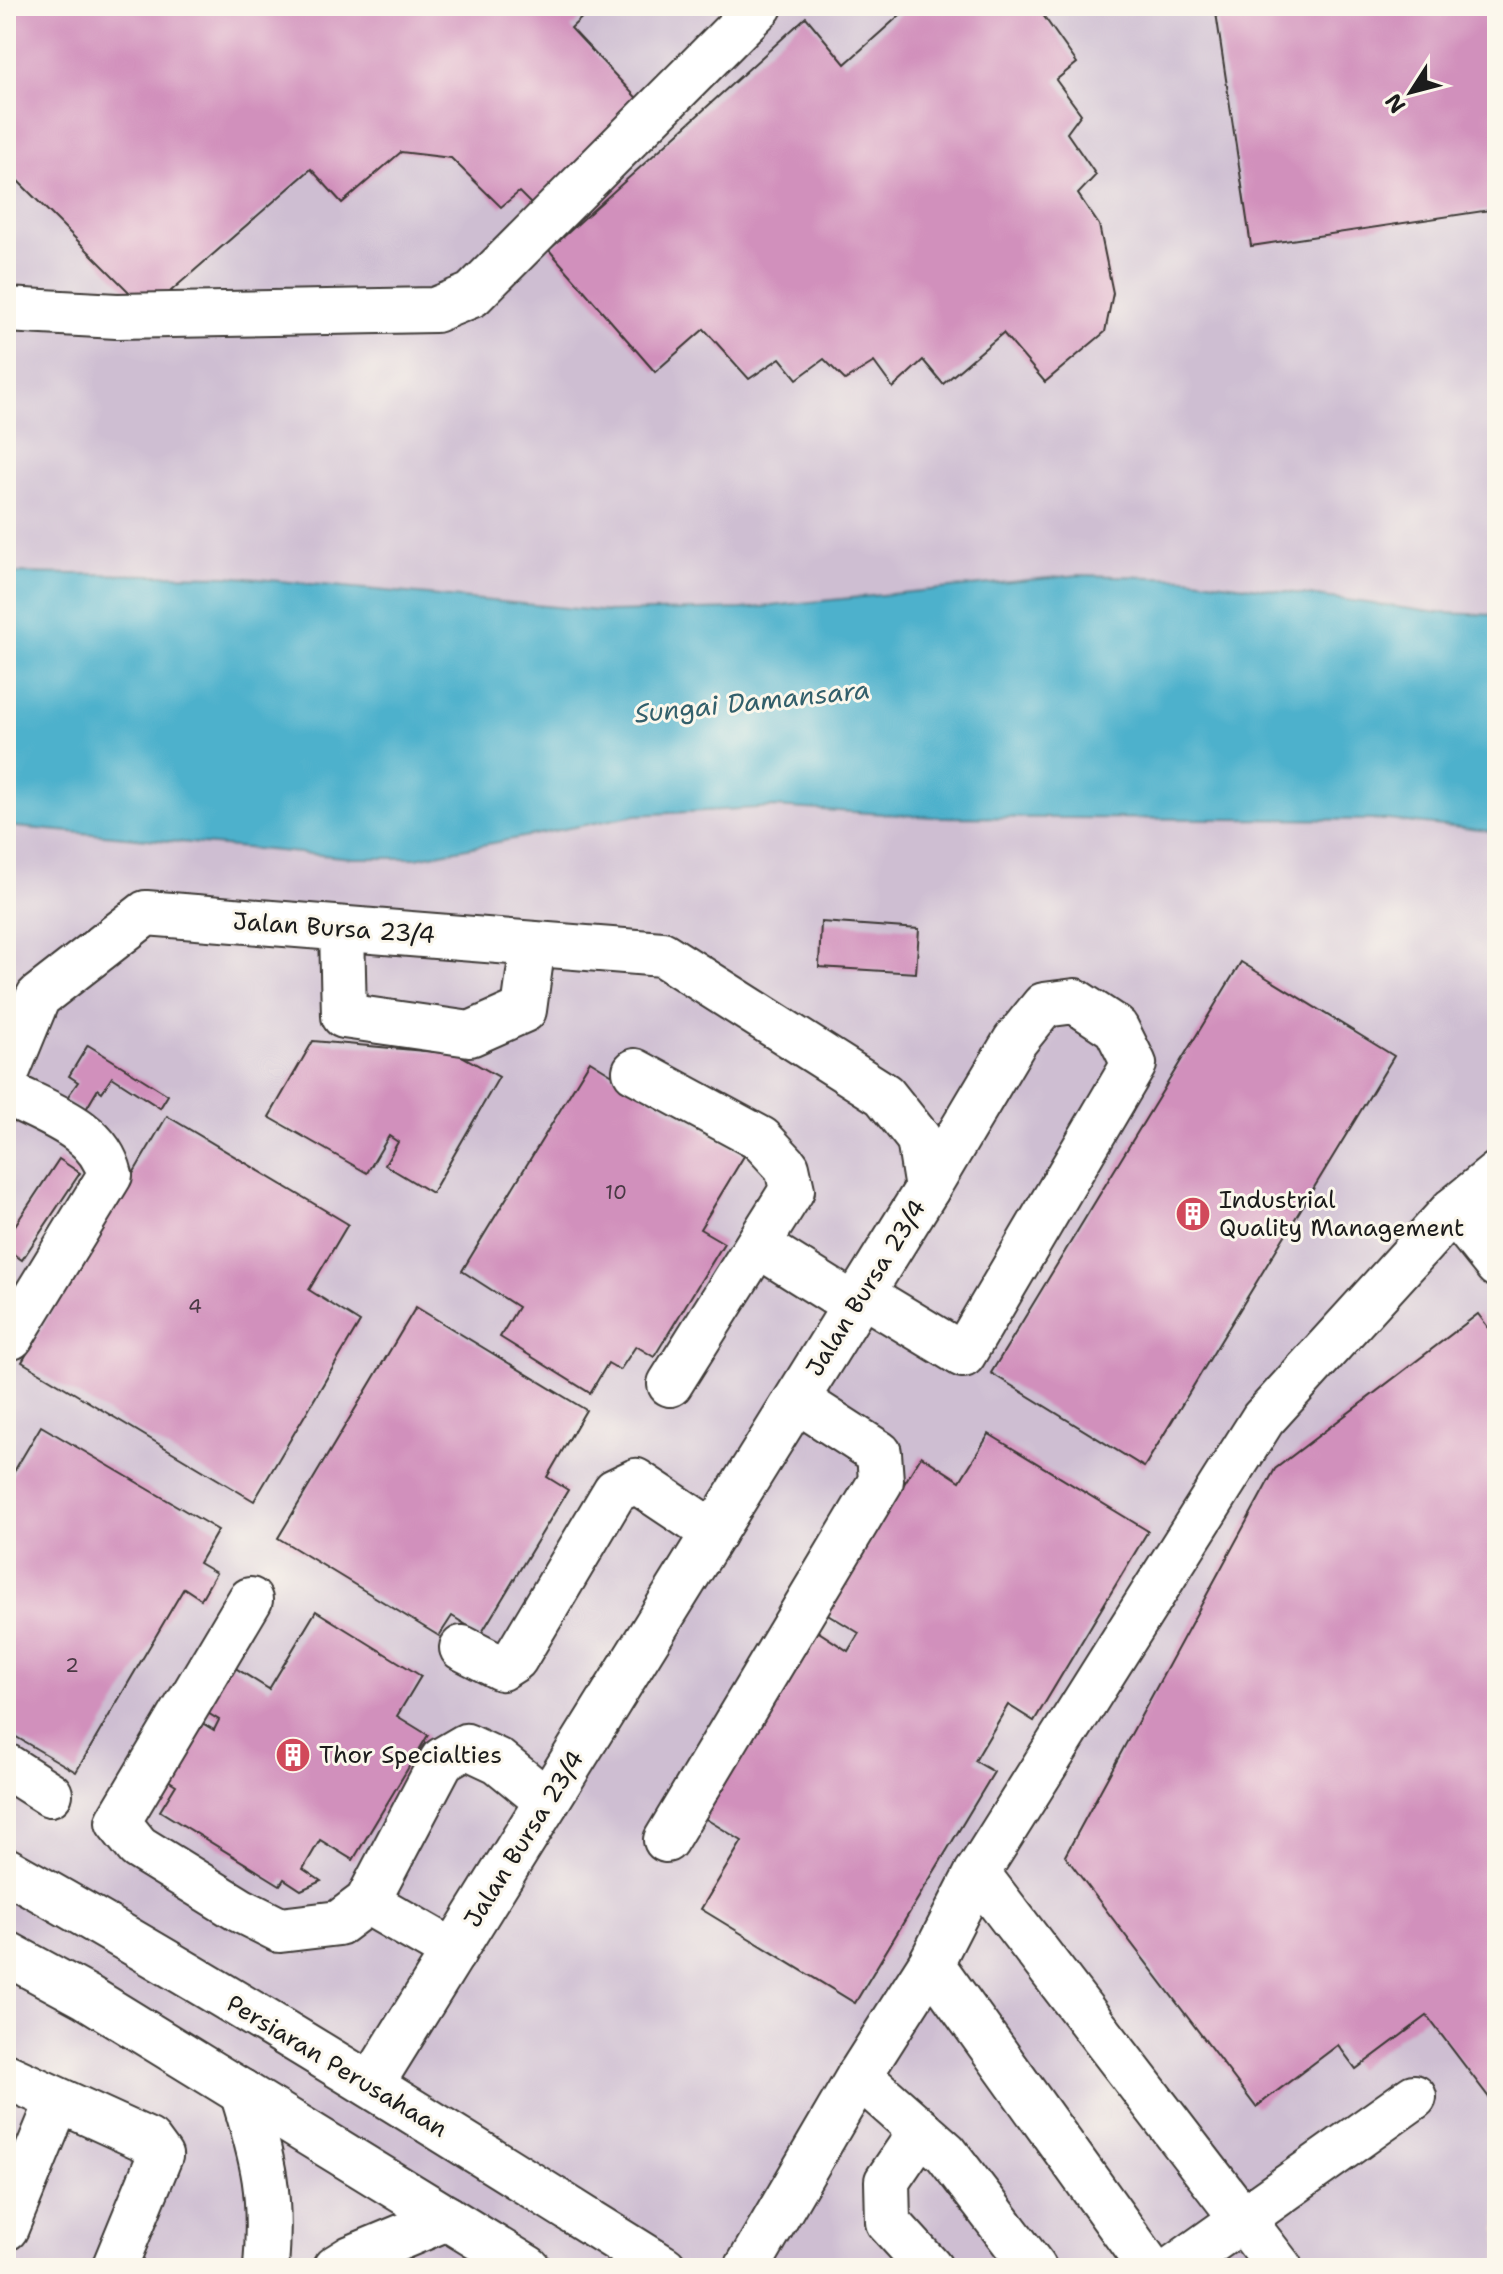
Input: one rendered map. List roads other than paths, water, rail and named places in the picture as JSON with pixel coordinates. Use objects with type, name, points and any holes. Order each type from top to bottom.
[{"type":"street","points":[[6,310],[117,316],[435,310],[472,295],[760,6]]},
{"type":"street","name":"Jalan Bursa 23/4","points":[[6,1075],[38,997],[146,913],[662,954],[884,1095],[919,1139],[927,1189],[371,2085]]},
{"type":"street","points":[[342,929],[344,1016],[470,1034],[524,1010],[533,944]]},
{"type":"street","points":[[758,1245],[963,1355],[1134,1064],[1116,1028],[1075,1001],[1044,1005],[1015,1041],[927,1189]]},
{"type":"street","points":[[635,1071],[761,1139],[787,1167],[792,1190],[670,1384]]},
{"type":"street","points":[[6,1092],[88,1136],[106,1157],[110,1175],[11,1337]]},
{"type":"street","points":[[747,2268],[859,2076],[931,1963],[977,1873],[1263,1419],[1453,1210],[1497,1174]]},
{"type":"street","points":[[1453,1210],[1497,1265]]},
{"type":"street","points":[[666,1840],[881,1481],[879,1453],[797,1400]]},
{"type":"street","points":[[462,1648],[501,1668],[515,1659],[615,1491],[636,1481],[714,1533]]},
{"type":"street","points":[[250,1600],[118,1822],[138,1847],[240,1910],[280,1930],[339,1923],[367,1902],[442,1760],[466,1746],[498,1761],[547,1801]]},
{"type":"street","points":[[6,1766],[50,1794]]},
{"type":"street","name":"Persiaran Perusahaan","points":[[6,1870],[118,1932],[371,2085],[664,2268]]},
{"type":"street","points":[[977,1873],[1280,2268]]},
{"type":"street","points":[[367,1902],[454,1952]]},
{"type":"street","points":[[6,1953],[87,1997],[528,2268]]},
{"type":"street","points":[[931,1963],[1150,2268]]},
{"type":"street","points":[[6,2076],[149,2141],[160,2156],[114,2268]]},
{"type":"street","points":[[859,2076],[946,2153],[1034,2268]]},
{"type":"street","points":[[242,2092],[265,2165],[270,2214],[266,2268]]},
{"type":"street","points":[[1174,2268],[1414,2097]]},
{"type":"street","points":[[6,2228],[58,2101]]},
{"type":"street","points":[[921,2131],[887,2181],[888,2222],[930,2268]]},
{"type":"street","points":[[335,2268],[351,2258],[447,2218]]},
{"type":"water","name":"Sungai Damansara","points":[[6,573],[226,576],[609,612],[742,609],[1079,575],[1187,578],[1439,613],[1497,615],[1497,832],[1388,820],[933,817],[774,807],[636,815],[416,858],[353,858],[6,826]]},
{"type":"place","name":"Industrial Quality Management","points":[[1193,1214]]},
{"type":"place","name":"Thor Specialties","points":[[293,1755]]}]
